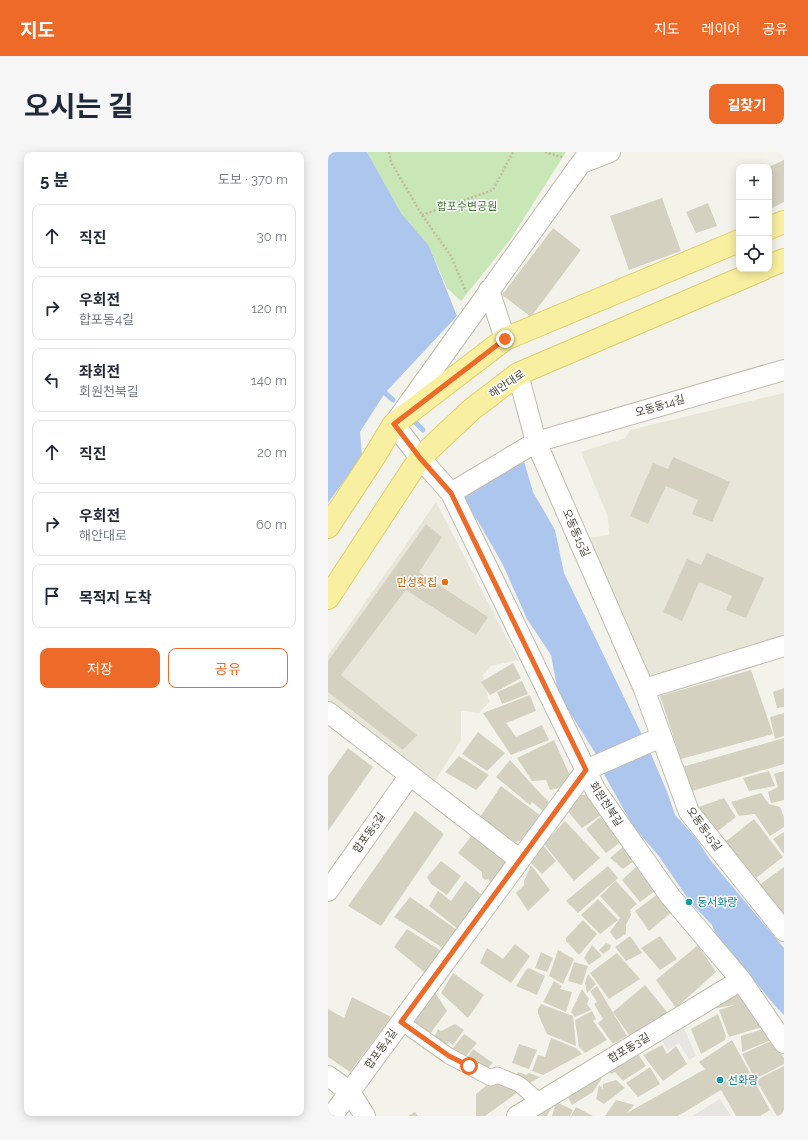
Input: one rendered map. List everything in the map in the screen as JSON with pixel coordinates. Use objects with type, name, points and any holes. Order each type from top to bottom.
[{"type":"main road","points":[[772,227],[784,222]]},
{"type":"main road","points":[[328,526],[394,424],[505,339],[736,242]]},
{"type":"main road","points":[[772,265],[784,260]]},
{"type":"main road","name":"해안대로","points":[[328,598],[420,458],[471,410],[518,374],[756,272]]},
{"type":"street","points":[[394,424],[586,157],[610,152]]},
{"type":"street","points":[[489,290],[505,339]]},
{"type":"street","name":"오동동14길","points":[[451,493],[536,442],[784,370]]},
{"type":"street","name":"오동동15길","points":[[518,374],[536,442],[644,689],[689,812],[784,931]]},
{"type":"street","name":"회원천북길","points":[[394,424],[420,458],[451,493],[596,791],[670,896],[741,980],[784,1043]]},
{"type":"street","points":[[644,689],[784,646]]},
{"type":"street","points":[[328,712],[520,860]]},
{"type":"street","points":[[586,770],[661,737]]},
{"type":"street","name":"합포동4길","points":[[332,1116],[586,770]]},
{"type":"street","name":"합포동5길","points":[[328,891],[410,775]]},
{"type":"street","name":"합포동3길","points":[[517,1116],[741,980]]},
{"type":"street","points":[[401,1022],[449,1056],[491,1078],[498,1075],[519,1084],[540,1102]]},
{"type":"street","points":[[328,1076],[350,1092],[365,1116]]},
{"type":"path","points":[[389,152],[391,162],[422,214],[451,256],[474,311]]},
{"type":"path","points":[[422,214],[493,190],[513,152]]},
{"type":"shaded area","points":[[784,393],[784,638],[649,680],[587,538],[609,535],[608,517],[581,452],[625,438],[630,430]]},
{"type":"shaded area","points":[[436,502],[518,660],[491,666],[483,675],[489,702],[479,713],[461,711],[461,740],[435,781],[328,702],[328,655]]},
{"type":"shaded area","points":[[707,1006],[707,1014],[683,1026],[696,1056],[689,1060],[679,1043],[668,1050],[659,1036]]},
{"type":"shaded area","points":[[720,1099],[731,1116],[692,1116]]},
{"type":"green space","name":"합포수변공원","points":[[367,152],[566,152],[510,240],[461,301],[447,288],[429,246],[401,213]]},
{"type":"water","points":[[328,152],[367,152],[401,213],[429,246],[457,316],[385,393],[360,432],[362,456],[328,503]]},
{"type":"water","points":[[521,451],[533,492],[555,530],[564,573],[648,747],[668,794],[675,815],[695,837],[711,861],[784,948],[784,1015],[738,961],[719,944],[712,925],[691,903],[658,855],[633,826],[605,776],[597,756],[572,716],[560,703],[551,655],[527,619],[503,565],[478,521],[454,491]]},
{"type":"building","points":[[784,160],[784,202],[772,208],[772,200],[772,166]]},
{"type":"building","points":[[662,198],[681,251],[629,270],[610,216]]},
{"type":"building","points":[[708,203],[717,226],[696,233],[686,212]]},
{"type":"building","points":[[553,228],[581,250],[531,317],[502,295]]},
{"type":"building","points":[[673,457],[730,482],[712,522],[692,514],[698,500],[666,486],[648,524],[630,516],[653,463],[668,469]]},
{"type":"building","points":[[426,524],[442,537],[419,572],[488,617],[476,635],[406,590],[341,675],[417,735],[403,750],[328,692],[328,661]]},
{"type":"building","points":[[707,553],[764,578],[746,618],[726,610],[732,596],[699,582],[682,621],[663,612],[687,559],[701,565]]},
{"type":"building","points":[[513,663],[521,678],[490,695],[481,682]]},
{"type":"building","points":[[751,670],[773,734],[681,759],[660,696]]},
{"type":"building","points":[[522,681],[528,694],[502,704],[497,692]]},
{"type":"building","points":[[784,688],[784,707],[777,708],[773,692]]},
{"type":"building","points":[[530,695],[536,711],[506,723],[516,737],[542,725],[549,740],[511,755],[483,713]]},
{"type":"building","points":[[784,713],[784,736],[775,739],[770,717]]},
{"type":"building","points":[[478,732],[505,753],[487,771],[462,754]]},
{"type":"building","points":[[784,738],[784,764],[692,791],[682,767]]},
{"type":"building","points":[[554,740],[572,780],[564,782],[563,787],[550,790],[546,780],[532,781],[517,758]]},
{"type":"building","points":[[348,748],[373,767],[328,831],[328,776]]},
{"type":"building","points":[[459,756],[489,775],[476,790],[445,772]]},
{"type":"building","points":[[510,760],[549,802],[543,811],[532,802],[530,805],[496,777]]},
{"type":"building","points":[[769,771],[775,786],[749,791],[743,778]]},
{"type":"building","points":[[784,771],[784,800],[771,803],[768,792],[778,787],[774,774]]},
{"type":"building","points":[[501,786],[541,816],[528,839],[515,842],[480,817]]},
{"type":"building","points":[[761,793],[769,804],[780,807],[784,817],[784,827],[770,836],[755,814],[739,816],[731,802]]},
{"type":"building","points":[[574,795],[591,795],[601,815],[582,828],[565,808]]},
{"type":"building","points":[[724,798],[736,817],[714,834],[699,807]]},
{"type":"building","points":[[415,811],[444,834],[381,926],[348,906]]},
{"type":"building","points":[[600,817],[622,841],[606,853],[586,829]]},
{"type":"building","points":[[754,819],[783,857],[756,878],[725,842]]},
{"type":"building","points":[[565,821],[600,858],[574,881],[544,844]]},
{"type":"building","points":[[784,832],[784,854],[773,839]]},
{"type":"building","points":[[474,833],[506,856],[507,869],[494,885],[488,879],[485,880],[482,877],[482,872],[458,853]]},
{"type":"building","points":[[542,844],[556,861],[542,874],[529,861]]},
{"type":"building","points":[[624,846],[635,860],[623,869],[610,858]]},
{"type":"building","points":[[441,861],[461,876],[447,895],[431,884],[427,877]]},
{"type":"building","points":[[531,865],[550,890],[528,911],[516,893],[524,885],[524,881]]},
{"type":"building","points":[[608,866],[618,878],[578,913],[566,901]]},
{"type":"building","points":[[636,867],[655,891],[640,902],[622,880]]},
{"type":"building","points":[[784,867],[784,916],[758,886]]},
{"type":"building","points":[[465,881],[483,896],[458,929],[429,906],[438,891],[451,901]]},
{"type":"building","points":[[616,881],[637,904],[630,910],[631,915],[626,925],[626,934],[616,940],[610,932],[620,918],[600,896]]},
{"type":"building","points":[[659,893],[673,911],[649,931],[635,911]]},
{"type":"building","points":[[410,897],[460,932],[443,948],[394,917]]},
{"type":"building","points":[[598,899],[618,920],[600,934],[581,915]]},
{"type":"building","points":[[583,920],[597,934],[579,955],[566,941],[566,938]]},
{"type":"building","points":[[407,929],[446,954],[429,976],[394,947]]},
{"type":"building","points":[[630,936],[642,953],[626,961],[615,947]]},
{"type":"building","points":[[660,936],[677,959],[660,970],[641,948]]},
{"type":"building","points":[[606,943],[611,945],[610,949],[603,954],[599,950]]},
{"type":"building","points":[[515,944],[530,956],[511,983],[480,963],[487,948],[503,959]]},
{"type":"building","points":[[592,945],[602,956],[589,965],[584,958]]},
{"type":"building","points":[[698,945],[716,972],[676,1008],[656,980]]},
{"type":"building","points":[[558,950],[574,959],[563,984],[549,976]]},
{"type":"building","points":[[541,952],[553,958],[547,972],[535,968]]},
{"type":"building","points":[[617,953],[640,979],[609,999],[590,973]]},
{"type":"building","points":[[574,962],[588,966],[582,985],[568,981]]},
{"type":"building","points":[[529,968],[545,976],[537,995],[516,986],[526,970]]},
{"type":"building","points":[[453,973],[484,995],[468,1018],[441,993]]},
{"type":"building","points":[[588,974],[596,984],[587,993],[585,983]]},
{"type":"building","points":[[554,981],[562,986],[560,989],[572,992],[566,1012],[543,1002]]},
{"type":"building","points":[[738,984],[746,1003],[744,1003],[762,1027],[729,1037],[719,1010],[734,1005],[712,1009]]},
{"type":"building","points":[[645,985],[667,1012],[634,1042],[613,1012]]},
{"type":"building","points":[[597,986],[627,1036],[613,1044],[598,1023],[603,1019],[594,1004],[597,1002],[590,991]]},
{"type":"building","points":[[582,989],[589,999],[587,1004],[591,1010],[575,1017],[571,1012]]},
{"type":"building","points":[[434,991],[447,1011],[429,1035],[409,1023]]},
{"type":"building","points":[[352,997],[391,1017],[350,1072],[328,1057],[328,1009],[344,1018]]},
{"type":"building","points":[[541,1004],[573,1016],[576,1046],[547,1034],[538,1014],[538,1009]]},
{"type":"building","points":[[592,1011],[596,1019],[593,1021],[607,1040],[585,1053],[579,1047],[575,1020]]},
{"type":"building","points":[[718,1014],[726,1036],[725,1040],[701,1054],[691,1029]]},
{"type":"building","points":[[455,1024],[464,1030],[453,1045],[449,1042],[444,1047],[433,1040],[438,1029],[441,1031]]},
{"type":"building","points":[[763,1029],[771,1040],[742,1052],[741,1036]]},
{"type":"building","points":[[464,1034],[477,1043],[462,1061],[450,1052]]},
{"type":"building","points":[[551,1038],[576,1048],[582,1054],[543,1075],[532,1071],[538,1055],[545,1057]]},
{"type":"building","name":"선화랑","points":[[732,1040],[770,1110],[760,1116],[736,1116],[721,1090],[678,1116],[605,1116],[616,1100],[634,1105],[627,1113],[705,1069],[699,1062]]},
{"type":"building","points":[[771,1041],[784,1058],[784,1064],[755,1079],[742,1054]]},
{"type":"building","points":[[519,1044],[537,1050],[529,1069],[512,1063]]},
{"type":"building","points":[[662,1045],[667,1054],[676,1046],[687,1064],[663,1081],[643,1055]]},
{"type":"building","points":[[634,1048],[646,1066],[623,1081],[615,1072],[611,1074],[605,1066]]},
{"type":"building","points":[[473,1049],[493,1063],[484,1071],[466,1060]]},
{"type":"building","points":[[784,1066],[784,1116],[777,1116],[756,1080]]},
{"type":"building","points":[[650,1067],[660,1084],[638,1097],[626,1083]]},
{"type":"building","points":[[597,1071],[602,1078],[593,1092],[572,1105],[565,1091]]},
{"type":"building","points":[[518,1072],[526,1075],[529,1073],[540,1077],[525,1086],[514,1080]]},
{"type":"building","points":[[497,1077],[521,1090],[485,1116],[476,1116],[476,1094]]},
{"type":"building","points":[[616,1080],[625,1088],[604,1104],[596,1099],[599,1085],[603,1089],[603,1084]]},
{"type":"building","points":[[556,1102],[573,1110],[570,1116],[552,1116]]},
{"type":"building","points":[[552,1106],[547,1116],[520,1116]]},
{"type":"building","points":[[576,1107],[593,1116],[571,1116]]},
{"type":"building","points":[[415,1112],[418,1116],[408,1116]]},
{"type":"waterway","points":[[385,393],[393,400]]},
{"type":"waterway","points":[[414,421],[423,430]]},
{"type":"place","name":"만성횟집","points":[[445,582]]},
{"type":"place","name":"동서화랑","points":[[689,902]]},
{"type":"place","name":"선화랑","points":[[720,1080]]},
{"type":"route","points":[[469,1066],[449,1056],[401,1022],[586,770],[451,493],[420,458],[394,424],[505,339]]}]
